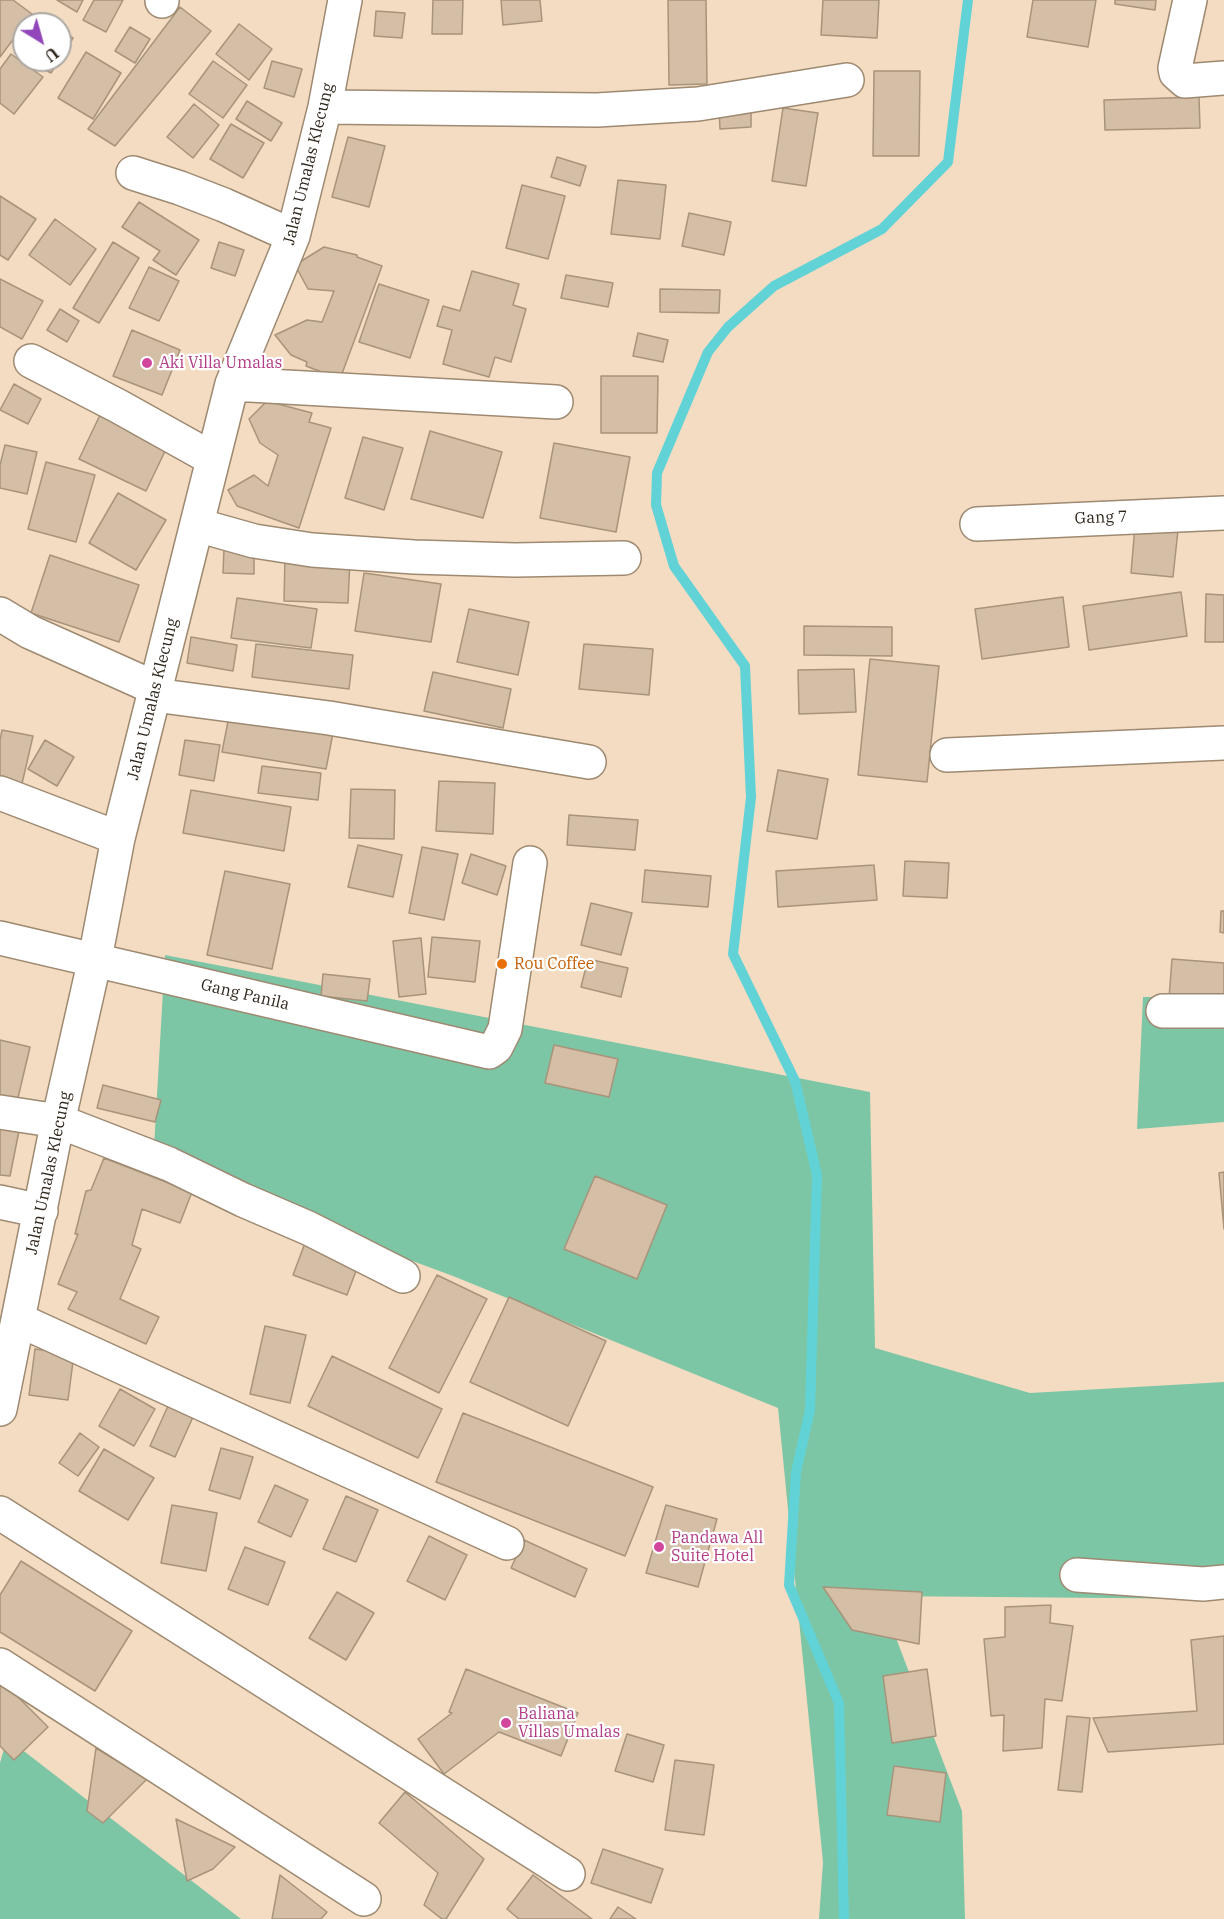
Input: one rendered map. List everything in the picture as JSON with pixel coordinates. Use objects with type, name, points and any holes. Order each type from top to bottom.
[{"type":"street","points":[[1190,0],[1175,68],[1176,73],[1185,81],[1224,78]]},
{"type":"street","name":"Jalan Umalas Klecung","points":[[0,1409],[58,1121],[95,960],[118,838],[232,384],[293,236],[325,107],[343,1]]},
{"type":"street","points":[[325,107],[616,109],[698,104],[847,80]]},
{"type":"street","points":[[133,173],[202,196],[293,236]]},
{"type":"street","points":[[31,361],[213,459]]},
{"type":"street","points":[[232,384],[556,402]]},
{"type":"street","name":"Gang 7","points":[[977,524],[1224,513]]},
{"type":"street","points":[[197,525],[254,541],[312,550],[414,557],[515,560],[624,558]]},
{"type":"street","points":[[0,614],[30,632],[155,692],[329,718],[589,762]]},
{"type":"street","points":[[946,755],[1224,743]]},
{"type":"street","points":[[0,794],[118,838]]},
{"type":"street","name":"Gang Panila","points":[[0,938],[489,1052],[496,1047],[505,1029],[530,863]]},
{"type":"street","points":[[1163,1011],[1224,1011]]},
{"type":"street","points":[[0,1112],[58,1121],[169,1164],[308,1228],[403,1276]]},
{"type":"street","points":[[0,1202],[41,1211]]},
{"type":"street","points":[[19,1320],[507,1543]]},
{"type":"street","points":[[0,1513],[568,1874]]},
{"type":"street","points":[[1077,1575],[1203,1584],[1224,1582]]},
{"type":"street","points":[[0,1665],[364,1899]]},
{"type":"green space","points":[[165,955],[870,1092],[875,1348],[1030,1393],[1224,1382],[1224,1599],[880,1596],[962,1811],[965,1919],[819,1919],[823,1862],[778,1408],[453,1276],[153,1165]]},
{"type":"green space","points":[[1224,996],[1224,1122],[1137,1129],[1143,997]]},
{"type":"green space","points":[[7,1738],[241,1919],[0,1919],[0,1763]]},
{"type":"building","points":[[0,0],[13,0],[29,12],[12,12],[12,41],[0,57]]},
{"type":"building","points":[[57,0],[83,0],[77,12]]},
{"type":"building","points":[[94,0],[123,0],[106,32],[83,20]]},
{"type":"building","points":[[433,0],[463,0],[462,34],[432,34]]},
{"type":"building","points":[[501,0],[540,0],[542,21],[503,25]]},
{"type":"building","points":[[668,0],[706,0],[707,84],[669,85]]},
{"type":"building","points":[[823,0],[879,0],[877,38],[821,35]]},
{"type":"building","points":[[1033,0],[1096,0],[1088,47],[1027,37]]},
{"type":"building","points":[[1115,0],[1156,0],[1155,10],[1115,4]]},
{"type":"building","points":[[180,7],[211,31],[115,146],[88,129]]},
{"type":"building","points":[[376,11],[405,13],[402,38],[374,36]]},
{"type":"building","points":[[239,24],[272,49],[249,80],[216,54]]},
{"type":"building","points":[[130,27],[150,39],[135,63],[115,51]]},
{"type":"building","points":[[86,52],[121,73],[93,119],[58,98]]},
{"type":"building","points":[[11,54],[12,72],[36,72],[43,77],[14,114],[0,103],[0,69]]},
{"type":"building","points":[[213,61],[247,85],[223,118],[189,94]]},
{"type":"building","points":[[272,61],[302,69],[294,97],[264,88]]},
{"type":"building","points":[[874,71],[920,71],[919,156],[873,156]]},
{"type":"building","points":[[1199,97],[1200,128],[1105,130],[1104,100]]},
{"type":"building","points":[[247,101],[282,123],[271,141],[236,119]]},
{"type":"building","points":[[194,104],[219,125],[193,158],[167,137]]},
{"type":"building","points":[[751,108],[751,127],[720,129],[719,109]]},
{"type":"building","points":[[783,108],[818,113],[806,186],[772,181]]},
{"type":"building","points":[[231,124],[264,143],[243,178],[210,159]]},
{"type":"building","points":[[348,137],[385,146],[369,207],[332,197]]},
{"type":"building","points":[[557,157],[586,166],[580,186],[551,177]]},
{"type":"building","points":[[618,180],[666,185],[660,239],[611,234]]},
{"type":"building","points":[[522,185],[565,196],[548,259],[506,248]]},
{"type":"building","points":[[0,196],[36,219],[8,260],[0,255]]},
{"type":"building","points":[[139,202],[199,240],[176,275],[153,260],[160,251],[122,227]]},
{"type":"building","points":[[689,213],[731,222],[724,255],[682,246]]},
{"type":"building","points":[[55,219],[96,249],[70,285],[29,255]]},
{"type":"building","points":[[113,242],[139,258],[99,323],[73,308]]},
{"type":"building","points":[[219,242],[244,250],[235,276],[211,268]]},
{"type":"building","points":[[324,247],[357,255],[357,257],[382,266],[340,379],[306,366],[307,362],[291,355],[275,335],[307,320],[322,322],[334,291],[308,289],[295,265]]},
{"type":"building","points":[[149,267],[179,281],[159,321],[129,308]]},
{"type":"building","points":[[472,271],[519,284],[513,305],[526,309],[511,362],[495,357],[489,377],[443,364],[452,330],[437,326],[443,306],[460,311]]},
{"type":"building","points":[[566,275],[613,283],[608,307],[561,298]]},
{"type":"building","points":[[0,279],[43,301],[22,339],[0,327]]},
{"type":"building","points":[[379,284],[429,300],[410,358],[359,342]]},
{"type":"building","points":[[660,289],[720,290],[719,313],[660,312]]},
{"type":"building","points":[[60,309],[79,321],[67,342],[47,330]]},
{"type":"building","name":"Aki Villa Umalas","points":[[132,330],[180,350],[162,395],[113,376]]},
{"type":"building","points":[[638,333],[668,340],[663,362],[633,356]]},
{"type":"building","points":[[601,376],[658,376],[657,433],[601,433]]},
{"type":"building","points":[[14,384],[41,399],[28,424],[0,410]]},
{"type":"building","points":[[267,401],[312,413],[309,422],[331,428],[299,528],[237,506],[228,490],[254,475],[268,486],[278,455],[260,443],[249,419]]},
{"type":"building","points":[[100,415],[167,447],[146,491],[79,459]]},
{"type":"building","points":[[430,431],[502,452],[483,518],[411,499]]},
{"type":"building","points":[[363,437],[403,448],[384,510],[345,498]]},
{"type":"building","points":[[554,443],[630,457],[616,532],[540,518]]},
{"type":"building","points":[[5,445],[37,452],[27,494],[0,488],[0,465]]},
{"type":"building","points":[[46,462],[95,475],[76,542],[28,529]]},
{"type":"building","points":[[118,493],[166,520],[136,570],[89,543]]},
{"type":"building","points":[[1135,526],[1178,530],[1173,577],[1131,573]]},
{"type":"building","points":[[224,548],[254,549],[254,574],[223,573]]},
{"type":"building","points":[[50,555],[139,585],[119,642],[31,613]]},
{"type":"building","points":[[285,557],[350,559],[348,603],[284,601]]},
{"type":"building","points":[[364,573],[441,584],[431,642],[355,631]]},
{"type":"building","points":[[1181,592],[1187,636],[1089,650],[1083,606]]},
{"type":"building","points":[[1206,594],[1224,595],[1224,642],[1205,642]]},
{"type":"building","points":[[1063,597],[1069,647],[982,659],[975,609]]},
{"type":"building","points":[[237,598],[317,609],[311,648],[231,638]]},
{"type":"building","points":[[469,609],[529,622],[518,675],[457,662]]},
{"type":"building","points":[[804,626],[892,627],[892,656],[804,655]]},
{"type":"building","points":[[191,637],[237,645],[233,671],[187,663]]},
{"type":"building","points":[[256,644],[353,655],[349,689],[252,677]]},
{"type":"building","points":[[584,644],[653,649],[649,695],[579,689]]},
{"type":"building","points":[[870,659],[939,666],[927,782],[858,775]]},
{"type":"building","points":[[854,669],[856,712],[799,714],[798,670]]},
{"type":"building","points":[[433,672],[511,689],[503,728],[424,711]]},
{"type":"building","points":[[230,711],[334,728],[326,769],[222,752]]},
{"type":"building","points":[[2,730],[33,736],[21,788],[0,783]]},
{"type":"building","points":[[45,740],[74,757],[57,786],[28,769]]},
{"type":"building","points":[[185,740],[220,745],[214,781],[179,775]]},
{"type":"building","points":[[262,766],[321,773],[318,800],[258,793]]},
{"type":"building","points":[[778,770],[828,779],[817,839],[767,831]]},
{"type":"building","points":[[439,781],[495,783],[493,834],[436,831]]},
{"type":"building","points":[[351,789],[395,790],[394,839],[349,838]]},
{"type":"building","points":[[191,790],[291,807],[284,851],[183,833]]},
{"type":"building","points":[[569,815],[638,820],[635,850],[567,845]]},
{"type":"building","points":[[358,845],[402,855],[393,897],[348,887]]},
{"type":"building","points":[[422,847],[458,854],[444,920],[409,913]]},
{"type":"building","points":[[471,854],[506,866],[497,895],[462,883]]},
{"type":"building","points":[[905,861],[949,863],[947,898],[903,896]]},
{"type":"building","points":[[874,865],[877,900],[778,907],[776,871]]},
{"type":"building","points":[[645,870],[711,876],[708,907],[642,902]]},
{"type":"building","points":[[225,871],[290,884],[272,969],[207,955]]},
{"type":"building","points":[[591,903],[632,913],[621,955],[581,945]]},
{"type":"building","points":[[1221,911],[1224,911],[1224,933],[1220,932]]},
{"type":"building","points":[[432,937],[480,941],[475,982],[428,977]]},
{"type":"building","points":[[421,938],[426,994],[399,997],[393,941]]},
{"type":"building","points":[[588,959],[628,968],[621,997],[581,987]]},
{"type":"building","points":[[1172,959],[1224,963],[1224,1002],[1169,998]]},
{"type":"building","points":[[323,974],[370,979],[367,1001],[321,996]]},
{"type":"building","points":[[0,1040],[30,1047],[17,1102],[0,1098]]},
{"type":"building","points":[[554,1045],[618,1059],[609,1097],[545,1083]]},
{"type":"building","points":[[103,1085],[161,1100],[155,1122],[97,1108]]},
{"type":"building","points":[[0,1123],[20,1126],[10,1176],[0,1175]]},
{"type":"building","points":[[104,1158],[192,1192],[180,1223],[142,1209],[132,1245],[141,1249],[120,1299],[159,1317],[146,1344],[68,1309],[77,1292],[58,1284],[78,1234],[75,1234],[86,1191],[91,1190]]},
{"type":"building","points":[[1224,1172],[1224,1229],[1219,1173]]},
{"type":"building","points":[[595,1176],[667,1205],[637,1279],[564,1249]]},
{"type":"building","points":[[305,1243],[359,1263],[347,1295],[293,1275]]},
{"type":"building","points":[[437,1275],[487,1299],[439,1393],[389,1368]]},
{"type":"building","points":[[509,1297],[606,1341],[568,1426],[470,1382]]},
{"type":"building","points":[[265,1326],[306,1335],[290,1403],[250,1394]]},
{"type":"building","points":[[35,1349],[74,1354],[68,1400],[29,1395]]},
{"type":"building","points":[[332,1356],[442,1409],[418,1458],[308,1406]]},
{"type":"building","points":[[120,1389],[155,1409],[134,1446],[99,1426]]},
{"type":"building","points":[[168,1406],[193,1417],[175,1457],[150,1446]]},
{"type":"building","points":[[463,1413],[653,1487],[625,1556],[436,1482]]},
{"type":"building","points":[[80,1433],[99,1447],[78,1476],[59,1463]]},
{"type":"building","points":[[221,1448],[253,1457],[240,1499],[209,1490]]},
{"type":"building","points":[[104,1449],[154,1478],[128,1520],[79,1491]]},
{"type":"building","points":[[275,1485],[308,1500],[291,1537],[258,1522]]},
{"type":"building","points":[[346,1496],[378,1510],[356,1562],[323,1549]]},
{"type":"building","points":[[172,1505],[217,1513],[206,1571],[161,1563]]},
{"type":"building","points":[[666,1505],[717,1519],[698,1587],[646,1573]]},
{"type":"building","points":[[429,1536],[467,1555],[445,1600],[407,1581]]},
{"type":"building","points":[[524,1540],[587,1569],[575,1597],[511,1568]]},
{"type":"building","points":[[245,1547],[285,1562],[268,1605],[228,1589]]},
{"type":"building","points":[[21,1561],[132,1631],[95,1691],[0,1632],[0,1595]]},
{"type":"building","points":[[823,1587],[922,1592],[919,1644],[852,1630]]},
{"type":"building","points":[[337,1592],[374,1613],[346,1660],[309,1638]]},
{"type":"building","points":[[1051,1605],[1050,1623],[1073,1626],[1062,1701],[1045,1699],[1042,1748],[1003,1751],[1004,1715],[991,1716],[984,1639],[1005,1637],[1005,1607]]},
{"type":"building","points":[[1224,1636],[1224,1744],[1108,1752],[1093,1718],[1197,1711],[1191,1640]]},
{"type":"building","name":"Baliana Villas Umalas","points":[[466,1669],[578,1713],[561,1756],[499,1732],[444,1774],[418,1739],[452,1713],[449,1712]]},
{"type":"building","points":[[927,1669],[936,1736],[892,1743],[883,1676]]},
{"type":"building","points":[[4,1683],[48,1727],[14,1760],[0,1746],[0,1687]]},
{"type":"building","points":[[1067,1716],[1090,1718],[1082,1792],[1058,1790]]},
{"type":"building","points":[[627,1734],[664,1745],[653,1782],[615,1771]]},
{"type":"building","points":[[96,1748],[147,1779],[103,1823],[87,1811]]},
{"type":"building","points":[[675,1760],[714,1765],[704,1835],[665,1830]]},
{"type":"building","points":[[894,1766],[946,1773],[940,1822],[887,1815]]},
{"type":"building","points":[[405,1792],[484,1859],[446,1919],[442,1919],[424,1905],[438,1873],[379,1823]]},
{"type":"building","points":[[176,1819],[235,1847],[213,1869],[187,1881]]},
{"type":"building","points":[[603,1849],[663,1869],[651,1903],[591,1883]]},
{"type":"building","points":[[280,1875],[327,1912],[321,1919],[272,1919]]},
{"type":"building","points":[[533,1875],[592,1919],[519,1919],[507,1909]]},
{"type":"building","points":[[618,1907],[636,1919],[610,1919]]},
{"type":"waterway","points":[[844,1919],[839,1703],[789,1585],[796,1472],[810,1410],[817,1175],[795,1081],[733,954],[751,797],[745,666],[674,566],[656,505],[657,473],[708,352],[728,327],[774,286],[882,229],[948,162],[968,0]]},
{"type":"place","name":"Aki Villa Umalas","points":[[147,363]]},
{"type":"place","name":"Rou Coffee","points":[[502,964]]},
{"type":"place","name":"Pandawa All Suite Hotel","points":[[659,1547]]},
{"type":"place","name":"Baliana Villas Umalas","points":[[506,1723]]}]
